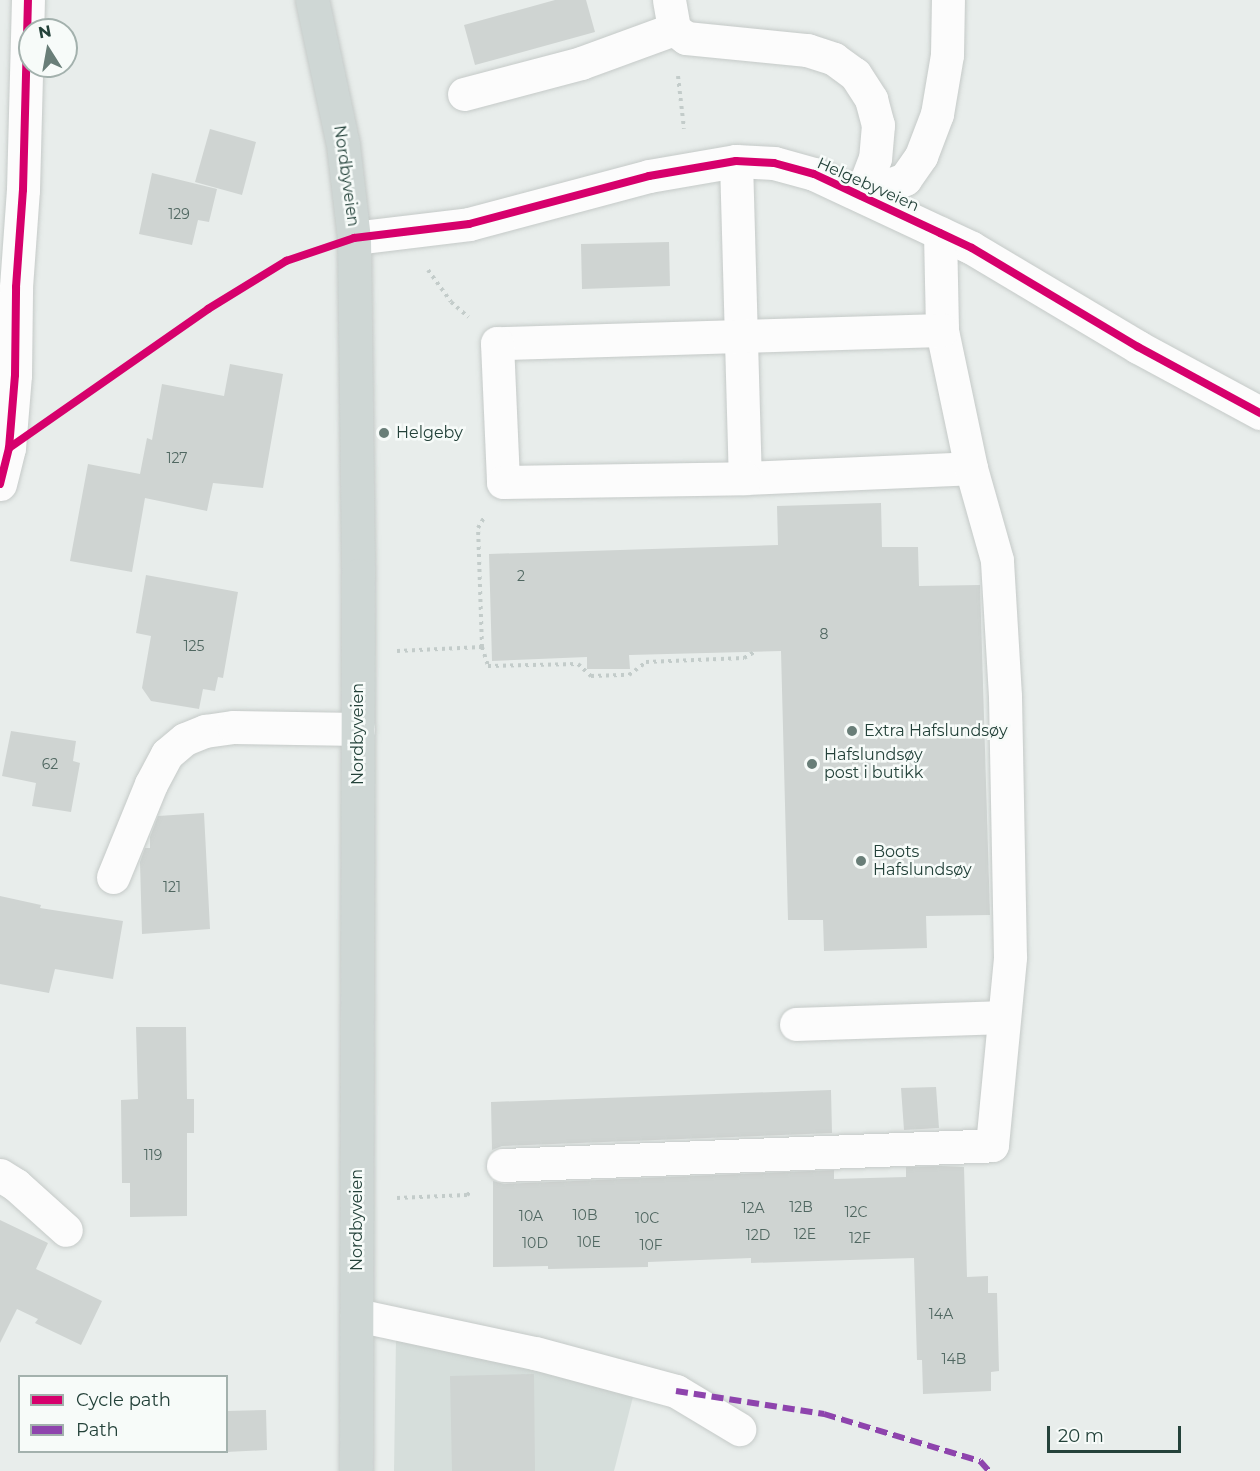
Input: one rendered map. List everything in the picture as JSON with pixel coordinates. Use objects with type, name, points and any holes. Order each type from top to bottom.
[{"type":"main road","name":"Nordbyveien","points":[[312,0],[343,145],[368,237],[358,729],[356,1471]]},
{"type":"street","points":[[0,484],[9,448],[8,336],[28,0]]},
{"type":"street","name":"Helgebyveien","points":[[861,195],[905,179],[921,156],[937,114],[947,55],[948,0]]},
{"type":"street","points":[[464,94],[581,63],[671,14]]},
{"type":"street","name":"Helgebyveien","points":[[671,14],[686,38],[807,50],[834,59],[855,74],[871,99],[878,125],[875,158],[861,195]]},
{"type":"street","points":[[736,161],[745,478]]},
{"type":"street","name":"Helgebyveien","points":[[368,237],[469,224],[649,176],[736,161],[774,163],[814,174],[972,248],[1138,347],[1260,413]]},
{"type":"street","points":[[503,1165],[992,1145],[1010,945],[1005,696],[997,560],[971,468],[942,330],[940,232]]},
{"type":"street","points":[[942,330],[498,343],[503,482],[745,478],[971,468]]},
{"type":"street","points":[[113,878],[151,784],[167,754],[185,739],[205,731],[234,727],[358,729]]},
{"type":"street","points":[[796,1024],[1004,1017]]},
{"type":"street","points":[[0,1175],[16,1185],[66,1230]]},
{"type":"street","points":[[357,1315],[535,1353],[676,1391],[739,1429]]},
{"type":"path","points":[[671,14],[684,132]]},
{"type":"path","points":[[368,237],[427,269],[451,302],[498,343]]},
{"type":"path","points":[[503,482],[478,528],[482,647],[488,666],[578,664],[591,676],[629,675],[646,662],[744,658],[756,651]]},
{"type":"path","points":[[395,651],[482,647]]},
{"type":"path","points":[[387,1198],[467,1195],[503,1165]]},
{"type":"shaded area","points":[[396,1338],[634,1393],[614,1471],[394,1471]]},
{"type":"building","points":[[555,0],[586,0],[595,32],[475,65],[464,25]]},
{"type":"building","points":[[210,129],[256,142],[242,195],[195,182]]},
{"type":"building","points":[[152,173],[217,189],[209,222],[198,220],[192,245],[139,234]]},
{"type":"building","points":[[669,242],[670,286],[582,289],[581,244]]},
{"type":"building","points":[[230,364],[283,374],[263,488],[213,483],[207,511],[145,498],[132,572],[70,561],[88,464],[140,474],[147,438],[152,440],[162,384],[224,396]]},
{"type":"building","points":[[881,503],[882,547],[918,547],[919,586],[980,585],[990,915],[926,916],[927,948],[824,951],[823,920],[788,920],[781,651],[629,655],[630,669],[587,669],[587,657],[492,661],[489,554],[778,545],[777,506]]},
{"type":"building","points":[[146,575],[238,592],[223,678],[218,677],[215,691],[203,689],[199,709],[151,701],[142,688],[151,636],[136,633]]},
{"type":"building","points":[[11,731],[76,741],[73,761],[80,763],[71,812],[32,806],[36,783],[2,776]]},
{"type":"building","points":[[204,813],[210,929],[142,934],[140,862],[145,848],[150,848],[150,837],[158,816]]},
{"type":"building","points":[[0,896],[41,905],[40,908],[123,921],[113,979],[55,969],[49,993],[0,984]]},
{"type":"building","points":[[136,1027],[186,1027],[187,1099],[194,1099],[194,1133],[187,1133],[187,1216],[130,1217],[130,1183],[122,1183],[121,1100],[138,1099]]},
{"type":"building","points":[[936,1087],[939,1128],[904,1130],[901,1088]]},
{"type":"building","points":[[831,1090],[832,1133],[502,1146],[492,1150],[491,1102]]},
{"type":"building","points":[[906,1167],[964,1167],[967,1277],[988,1276],[988,1293],[997,1293],[999,1371],[991,1372],[991,1391],[923,1394],[922,1360],[917,1360],[914,1258],[751,1263],[751,1258],[648,1262],[648,1267],[548,1269],[548,1266],[493,1267],[493,1181],[504,1184],[834,1170],[834,1179],[906,1177]]},
{"type":"building","points":[[0,1220],[48,1243],[36,1269],[102,1301],[81,1345],[35,1323],[38,1319],[17,1309],[0,1343]]},
{"type":"building","points":[[534,1374],[535,1471],[452,1471],[450,1376]]},
{"type":"building","points":[[266,1410],[267,1450],[228,1452],[228,1411]]},
{"type":"marked path","points":[[676,1391],[824,1414],[980,1461],[989,1471]]},
{"type":"cycle path","points":[[0,484],[9,448],[15,375],[16,287],[23,190],[28,0]]},
{"type":"cycle path","points":[[9,448],[208,309],[286,261],[354,238],[469,224],[649,176],[736,161],[774,163],[814,174],[972,248],[1138,347],[1260,413]]},
{"type":"place","name":"Helgeby","points":[[384,433]]},
{"type":"place","name":"Extra Hafslundsøy","points":[[852,731]]},
{"type":"place","name":"Hafslundsøy post i butikk","points":[[812,764]]},
{"type":"place","name":"Boots Hafslundsøy","points":[[861,861]]}]
